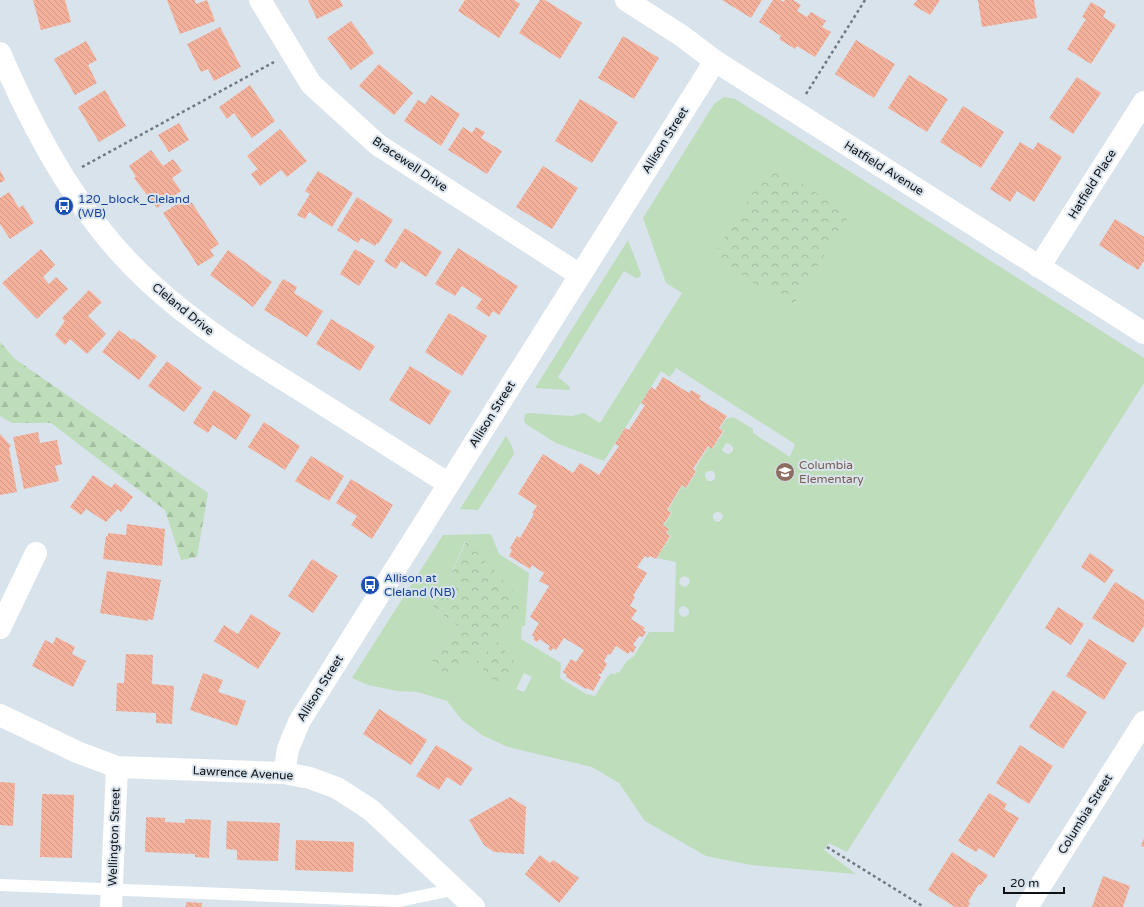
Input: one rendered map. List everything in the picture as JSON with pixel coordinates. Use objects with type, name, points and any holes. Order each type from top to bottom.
[{"type":"street","name":"Bracewell Drive","points":[[260,0],[311,84],[378,145],[580,274]]},
{"type":"street","name":"Hatfield Avenue","points":[[626,0],[682,36],[715,61],[1144,333]]},
{"type":"street","name":"Cleland Drive","points":[[0,53],[34,124],[74,193],[110,240],[148,282],[190,317],[234,349],[448,484]]},
{"type":"street","name":"Allison Street","points":[[284,773],[288,749],[299,722],[715,61]]},
{"type":"street","name":"Hatfield Place","points":[[1039,267],[1144,102]]},
{"type":"street","points":[[0,628],[36,553]]},
{"type":"street","name":"Lawrence Avenue","points":[[0,715],[77,752],[117,767],[284,773],[310,778],[337,788],[371,810],[474,907]]},
{"type":"street","name":"Columbia Street","points":[[1027,907],[1144,722]]},
{"type":"street","name":"Wellington Street","points":[[111,898],[117,767]]},
{"type":"lane","points":[[0,885],[111,898],[398,900],[456,889]]},
{"type":"path","points":[[795,111],[865,0]]},
{"type":"path","points":[[64,177],[292,52]]},
{"type":"path","points":[[827,847],[924,907]]},
{"type":"green space","name":"Columbia Elementary","points":[[724,97],[735,99],[1144,358],[1144,383],[847,852],[829,843],[824,850],[856,874],[751,865],[706,856],[645,821],[619,783],[592,767],[508,747],[482,735],[462,720],[447,701],[418,692],[397,691],[368,685],[352,678],[443,535],[491,534],[499,554],[529,573],[525,626],[522,626],[521,639],[561,663],[560,678],[586,694],[595,696],[607,677],[612,673],[615,675],[616,672],[619,673],[627,661],[634,656],[649,632],[674,632],[676,562],[657,558],[671,536],[667,533],[669,529],[664,525],[672,513],[668,510],[682,486],[686,489],[697,471],[695,469],[708,447],[713,449],[724,431],[720,428],[726,419],[733,417],[753,429],[753,433],[790,457],[795,444],[676,368],[670,377],[661,371],[604,461],[556,443],[526,424],[524,421],[525,414],[529,413],[572,416],[584,413],[600,423],[682,293],[666,283],[643,218],[714,104]],"holes":[[[726,443],[733,447],[733,451],[729,454],[722,450]],[[709,471],[713,471],[715,474],[715,479],[712,481],[708,481],[705,477],[705,473]],[[716,512],[720,512],[723,515],[719,522],[715,521],[713,514]],[[465,541],[522,606],[429,657],[459,627],[433,607],[447,584]],[[683,576],[690,580],[686,587],[679,583]],[[682,606],[689,610],[689,614],[685,617],[681,616],[679,609]],[[524,673],[532,677],[524,692],[516,689]]]},
{"type":"green space","points":[[771,164],[850,214],[792,307],[712,257]]},
{"type":"green space","points":[[628,240],[641,274],[640,277],[636,278],[624,271],[558,377],[570,387],[569,390],[535,388]]},
{"type":"green space","points":[[0,342],[15,359],[208,493],[197,557],[181,560],[165,510],[51,423],[12,423],[0,416]]},
{"type":"green space","points":[[506,436],[512,446],[514,454],[478,510],[460,509]]},
{"type":"green space","points":[[466,541],[522,600],[522,607],[448,677],[429,657],[459,627],[433,607],[447,584]]},
{"type":"green space","points":[[497,642],[519,666],[508,684],[499,686],[476,662]]},
{"type":"building","points":[[33,0],[65,0],[71,22],[41,30]]},
{"type":"building","points":[[167,0],[195,0],[196,4],[207,0],[215,21],[180,34]]},
{"type":"building","points":[[308,0],[340,0],[343,6],[317,19]]},
{"type":"building","points":[[465,0],[514,0],[520,4],[499,38],[458,11]]},
{"type":"building","points":[[540,0],[545,0],[582,23],[560,59],[519,33]]},
{"type":"building","points":[[722,0],[762,0],[751,18]]},
{"type":"building","points":[[773,0],[780,0],[783,2],[785,0],[793,0],[801,5],[797,11],[807,17],[811,12],[826,21],[822,27],[831,32],[815,57],[797,46],[795,49],[779,39],[781,36],[759,22]]},
{"type":"building","points":[[917,0],[940,0],[930,15],[913,5]]},
{"type":"building","points":[[978,0],[1034,0],[1037,18],[982,27]]},
{"type":"building","points":[[1091,2],[1106,11],[1103,17],[1116,25],[1091,64],[1067,49],[1086,19],[1082,17]]},
{"type":"building","points":[[351,21],[374,53],[351,70],[327,38]]},
{"type":"building","points":[[220,27],[241,67],[214,81],[208,69],[201,72],[187,44]]},
{"type":"building","points":[[623,36],[659,58],[634,99],[598,78]]},
{"type":"building","points":[[856,40],[895,64],[874,98],[835,74]]},
{"type":"building","points":[[86,41],[97,60],[88,65],[97,83],[75,95],[54,59]]},
{"type":"building","points":[[379,64],[413,93],[394,115],[359,86]]},
{"type":"building","points":[[909,75],[948,99],[927,132],[888,108]]},
{"type":"building","points":[[1077,77],[1101,93],[1073,134],[1049,118]]},
{"type":"building","points":[[250,85],[275,121],[252,138],[234,113],[227,119],[219,107]]},
{"type":"building","points":[[105,90],[126,126],[99,142],[78,107]]},
{"type":"building","points":[[431,95],[460,114],[441,146],[404,121],[418,100],[425,104]]},
{"type":"building","points":[[580,99],[618,122],[592,163],[555,141]]},
{"type":"building","points":[[963,106],[1004,132],[981,168],[940,142]]},
{"type":"building","points":[[179,123],[189,140],[169,152],[158,135]]},
{"type":"building","points":[[463,127],[472,133],[476,127],[485,132],[481,138],[502,151],[487,174],[448,150]]},
{"type":"building","points":[[280,129],[307,161],[287,177],[281,170],[260,186],[251,174],[258,169],[247,156]]},
{"type":"building","points":[[1020,142],[1033,150],[1038,142],[1062,157],[1034,202],[1017,191],[1010,202],[990,189]]},
{"type":"building","points":[[151,150],[163,166],[173,159],[182,171],[172,178],[181,191],[157,208],[134,178],[136,177],[129,166]]},
{"type":"building","points":[[543,166],[578,188],[552,229],[516,207]]},
{"type":"building","points":[[0,170],[5,180],[0,183]]},
{"type":"building","points":[[318,171],[353,193],[332,227],[309,212],[305,219],[297,215],[310,194],[305,191]]},
{"type":"building","points":[[9,192],[19,208],[23,205],[34,223],[10,239],[0,224],[0,198]]},
{"type":"building","points":[[188,197],[219,244],[210,250],[214,256],[198,266],[163,213]]},
{"type":"building","points":[[357,197],[393,220],[378,244],[377,243],[375,246],[361,238],[358,243],[337,230]]},
{"type":"building","points":[[1115,219],[1144,237],[1144,261],[1138,270],[1099,245]]},
{"type":"building","points":[[405,228],[442,252],[426,277],[401,261],[396,269],[384,261]]},
{"type":"building","points":[[458,248],[518,286],[499,315],[493,311],[489,317],[476,308],[482,299],[462,286],[455,296],[435,284]]},
{"type":"building","points":[[41,249],[55,265],[43,277],[49,284],[56,277],[68,289],[37,319],[2,283]]},
{"type":"building","points":[[355,249],[375,261],[359,286],[340,274]]},
{"type":"building","points":[[228,250],[272,282],[253,307],[210,275]]},
{"type":"building","points":[[283,279],[297,287],[294,293],[323,311],[307,337],[264,310]]},
{"type":"building","points":[[89,290],[102,302],[88,316],[106,334],[87,354],[70,339],[65,345],[55,335],[65,321],[62,318]]},
{"type":"building","points":[[449,313],[487,336],[462,376],[425,352]]},
{"type":"building","points":[[331,319],[375,346],[360,371],[316,344]]},
{"type":"building","points":[[119,330],[132,340],[133,338],[157,356],[139,380],[102,352]]},
{"type":"building","points":[[167,361],[202,388],[184,412],[148,386]]},
{"type":"building","points":[[410,366],[451,391],[430,425],[389,400]]},
{"type":"building","points":[[663,377],[689,393],[691,390],[701,396],[699,399],[727,416],[719,428],[723,431],[712,449],[708,446],[693,469],[696,471],[686,488],[682,485],[667,510],[671,513],[663,525],[669,529],[666,533],[670,536],[656,559],[650,556],[648,558],[645,556],[637,567],[647,573],[633,596],[635,597],[630,606],[637,610],[631,619],[645,628],[643,630],[646,632],[643,637],[639,636],[633,645],[636,647],[633,653],[630,651],[628,654],[616,646],[610,655],[608,654],[604,661],[607,664],[601,674],[598,674],[601,677],[593,691],[587,688],[586,689],[566,677],[567,675],[563,672],[571,659],[576,662],[584,650],[564,638],[556,650],[553,648],[551,651],[548,649],[550,646],[539,639],[537,642],[533,639],[535,637],[532,635],[539,623],[530,617],[549,586],[539,581],[544,573],[532,565],[530,569],[509,556],[512,550],[510,548],[517,536],[520,538],[537,506],[518,494],[543,454],[573,473],[580,463],[599,475],[619,446],[615,444],[625,428],[629,430],[645,405],[641,403],[651,387],[655,390]]},
{"type":"building","points":[[214,390],[251,415],[236,440],[213,425],[208,433],[193,423]]},
{"type":"building","points":[[264,422],[300,446],[285,470],[248,447]]},
{"type":"building","points":[[38,432],[40,443],[57,440],[62,464],[55,466],[59,481],[24,489],[13,437]]},
{"type":"building","points":[[0,434],[11,446],[9,448],[17,492],[0,495]]},
{"type":"building","points":[[311,456],[344,476],[329,501],[295,481]]},
{"type":"building","points":[[93,475],[111,488],[115,483],[133,497],[121,512],[118,509],[106,522],[86,509],[81,515],[70,507]]},
{"type":"building","points":[[351,479],[393,505],[372,539],[351,525],[357,516],[336,503]]},
{"type":"building","points":[[127,524],[165,529],[162,566],[103,559],[106,536],[108,536],[108,533],[126,535]]},
{"type":"building","points":[[1090,553],[1114,570],[1105,583],[1081,567]]},
{"type":"building","points":[[312,559],[338,576],[313,613],[288,596]]},
{"type":"building","points":[[107,571],[161,580],[153,620],[148,619],[148,621],[100,613]]},
{"type":"building","points":[[1115,582],[1144,600],[1144,626],[1133,643],[1092,618]]},
{"type":"building","points":[[1058,607],[1084,624],[1071,645],[1045,628]]},
{"type":"building","points":[[251,614],[281,633],[258,669],[214,641],[224,625],[238,634]]},
{"type":"building","points":[[56,637],[75,647],[72,654],[86,661],[73,687],[32,666],[45,640],[53,644]]},
{"type":"building","points":[[1089,639],[1127,663],[1104,700],[1066,676]]},
{"type":"building","points":[[126,654],[153,655],[152,684],[174,686],[172,724],[156,723],[156,713],[116,711],[117,683],[124,683]]},
{"type":"building","points":[[203,673],[223,680],[218,692],[246,701],[237,726],[190,710]]},
{"type":"building","points":[[1053,690],[1087,712],[1063,749],[1029,727]]},
{"type":"building","points":[[379,709],[427,740],[411,765],[363,734]]},
{"type":"building","points":[[436,745],[473,768],[461,786],[447,777],[439,790],[416,776]]},
{"type":"building","points":[[1020,745],[1053,766],[1029,804],[996,783]]},
{"type":"building","points":[[0,782],[15,783],[13,826],[0,825]]},
{"type":"building","points":[[989,793],[1007,804],[1004,809],[1019,818],[994,858],[979,848],[976,852],[958,841]]},
{"type":"building","points":[[42,794],[74,795],[72,858],[40,857]]},
{"type":"building","points":[[510,797],[526,807],[524,854],[494,852],[484,845],[469,820]]},
{"type":"building","points":[[146,817],[165,818],[165,822],[185,823],[185,819],[211,820],[209,858],[195,857],[195,854],[145,852]]},
{"type":"building","points":[[227,821],[280,823],[278,861],[237,860],[237,850],[226,849]]},
{"type":"building","points":[[1144,838],[1144,847],[1141,846]]},
{"type":"building","points":[[296,840],[354,842],[353,872],[295,870]]},
{"type":"building","points":[[952,852],[988,875],[981,885],[979,884],[968,902],[970,903],[968,907],[955,907],[928,890]]},
{"type":"building","points":[[540,855],[550,863],[553,860],[579,878],[559,903],[525,874]]},
{"type":"building","points":[[1103,876],[1130,886],[1123,907],[1092,907]]},
{"type":"building","points":[[186,902],[202,903],[202,907],[186,907]]},
{"type":"place","name":"120_block_Cleland (WB)","points":[[64,206]]},
{"type":"place","name":"Columbia Elementary","points":[[785,472]]},
{"type":"place","name":"Allison at Cleland (NB)","points":[[370,585]]}]
